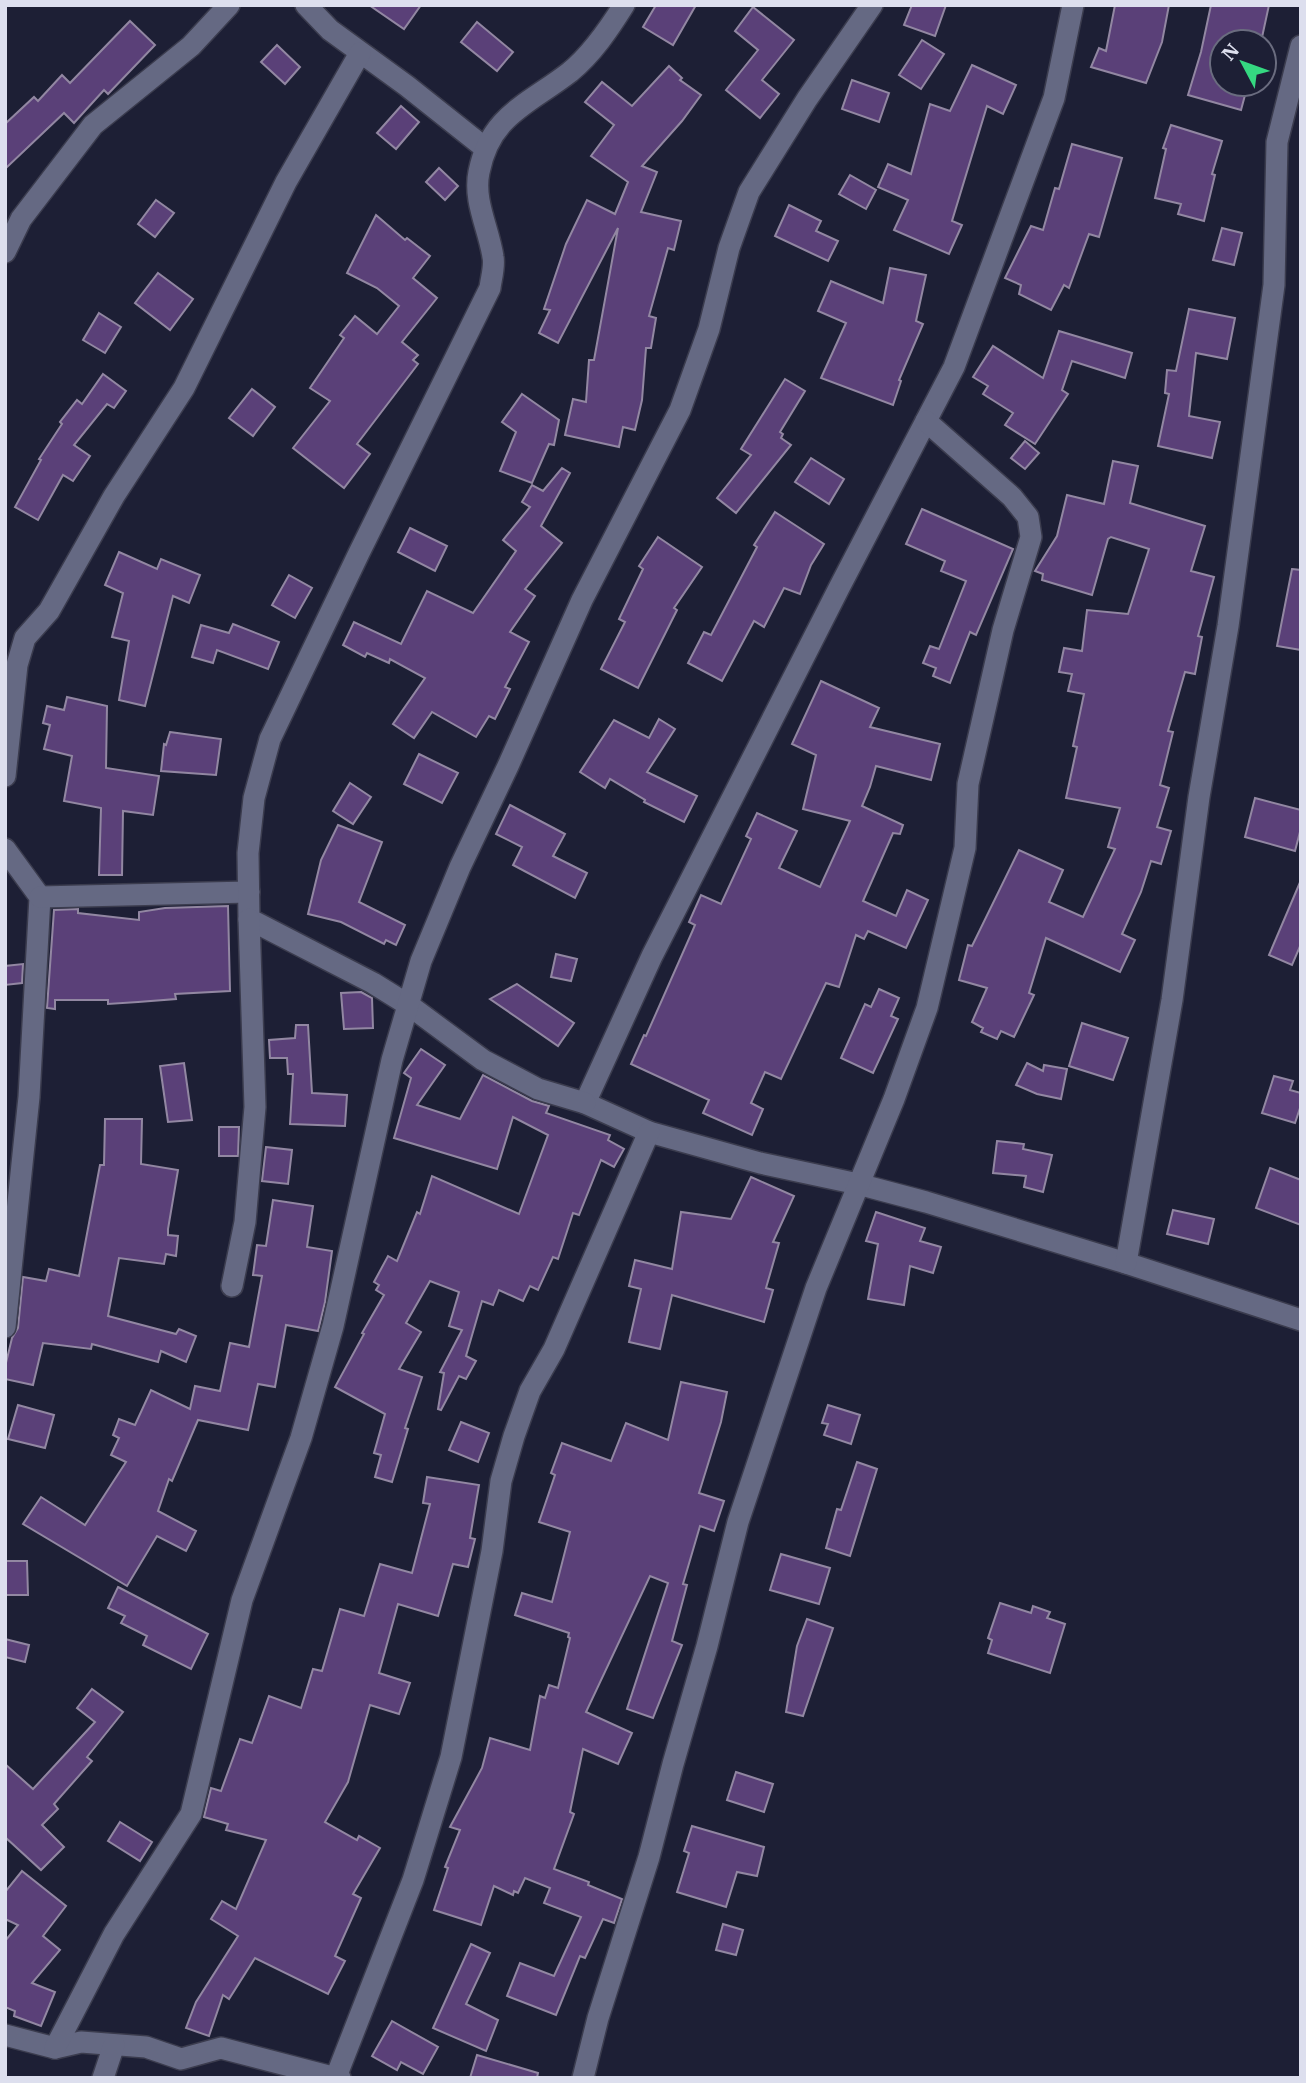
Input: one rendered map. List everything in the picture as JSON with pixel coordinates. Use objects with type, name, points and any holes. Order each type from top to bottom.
[{"type":"street","points":[[5,252],[21,219],[93,125],[191,47],[229,5]]},
{"type":"street","points":[[306,5],[330,30],[485,148]]},
{"type":"street","points":[[232,1286],[246,1222],[255,1107],[248,853],[254,797],[271,739],[359,553],[490,289],[494,259],[480,208],[478,176],[485,148],[500,125],[522,103],[571,71],[606,35],[624,5]]},
{"type":"street","points":[[55,2048],[114,1934],[191,1814],[242,1600],[301,1438],[333,1326],[392,1060],[421,961],[460,867],[582,600],[680,410],[709,330],[729,248],[749,192],[807,99],[872,5]]},
{"type":"street","points":[[586,1103],[652,956],[954,367],[1054,98],[1073,5]]},
{"type":"street","points":[[1126,1263],[1172,1000],[1199,797],[1228,626],[1273,285],[1277,142],[1301,46]]},
{"type":"street","points":[[5,776],[17,666],[25,638],[49,611],[114,496],[184,388],[286,183],[360,53]]},
{"type":"street","points":[[583,2078],[598,2018],[649,1857],[738,1522],[816,1288],[894,1099],[926,1008],[965,848],[968,784],[1003,630],[1031,537],[1028,517],[1012,497],[926,421]]},
{"type":"street","points":[[5,849],[40,897],[29,1097],[5,1327]]},
{"type":"street","points":[[40,897],[249,892]]},
{"type":"street","points":[[249,919],[373,983],[410,1006],[483,1060],[538,1089],[586,1103],[649,1132],[760,1163],[858,1184],[1126,1263],[1301,1320]]},
{"type":"street","points":[[5,2035],[55,2048],[81,2042],[146,2047],[181,2059],[221,2049],[337,2077],[413,1880],[451,1757],[492,1551],[501,1480],[514,1436],[530,1391],[554,1349],[649,1132]]},
{"type":"street","points":[[103,2078],[114,2045]]},
{"type":"building","points":[[369,5],[421,5],[404,29]]},
{"type":"building","points":[[656,5],[696,5],[673,45],[643,27]]},
{"type":"building","points":[[912,5],[946,5],[935,36],[904,25]]},
{"type":"building","points":[[1115,5],[1169,5],[1162,42],[1146,83],[1091,67],[1099,48],[1106,51]]},
{"type":"building","points":[[1211,5],[1269,5],[1264,28],[1208,28],[1208,98],[1244,98],[1241,110],[1188,95]]},
{"type":"building","points":[[753,7],[794,40],[762,80],[779,94],[760,118],[726,90],[758,50],[735,31]]},
{"type":"building","points":[[130,21],[155,45],[108,94],[104,90],[74,123],[64,113],[5,169],[5,124],[34,97],[38,101],[62,75],[70,83]]},
{"type":"building","points":[[477,22],[513,52],[497,71],[461,42]]},
{"type":"building","points":[[922,40],[944,54],[921,89],[899,75]]},
{"type":"building","points":[[277,45],[300,67],[285,84],[261,62]]},
{"type":"building","points":[[972,65],[1016,85],[1003,114],[987,106],[952,221],[962,225],[949,254],[894,230],[908,200],[878,187],[888,164],[911,174],[930,104],[950,111]]},
{"type":"building","points":[[669,66],[682,78],[680,80],[701,95],[642,166],[657,172],[641,212],[681,221],[674,250],[668,248],[649,316],[656,318],[651,348],[646,348],[642,400],[635,430],[623,427],[619,447],[565,435],[573,399],[586,402],[589,360],[594,360],[618,228],[558,343],[539,333],[550,310],[544,309],[566,244],[587,200],[615,214],[628,182],[591,156],[614,125],[585,102],[602,82],[632,106]]},
{"type":"building","points":[[852,80],[889,93],[879,122],[842,109]]},
{"type":"building","points":[[401,106],[419,122],[396,149],[377,133]]},
{"type":"building","points":[[1171,125],[1222,141],[1212,174],[1215,175],[1204,221],[1178,214],[1181,204],[1155,198],[1166,149],[1163,148]]},
{"type":"building","points":[[1072,144],[1122,158],[1099,237],[1089,234],[1069,288],[1064,285],[1051,310],[1019,294],[1021,285],[1005,278],[1031,226],[1043,230]]},
{"type":"building","points":[[439,168],[458,186],[445,200],[426,182]]},
{"type":"building","points":[[850,175],[876,190],[866,209],[839,194]]},
{"type":"building","points":[[156,200],[174,213],[155,237],[138,224]]},
{"type":"building","points":[[789,205],[821,221],[816,231],[838,241],[828,261],[775,236]]},
{"type":"building","points":[[376,215],[405,240],[407,238],[430,256],[413,278],[437,298],[402,342],[418,355],[413,360],[418,364],[357,444],[370,454],[344,488],[293,448],[330,401],[310,388],[344,338],[340,335],[355,316],[377,334],[399,306],[377,288],[347,273]]},
{"type":"building","points":[[1222,228],[1242,233],[1234,265],[1213,260]]},
{"type":"building","points":[[890,268],[926,275],[916,321],[923,324],[899,380],[901,381],[893,405],[821,378],[846,323],[818,311],[831,281],[883,303]]},
{"type":"building","points":[[158,273],[193,299],[170,330],[135,303]]},
{"type":"building","points":[[1189,309],[1235,318],[1227,359],[1196,353],[1189,416],[1220,422],[1212,458],[1158,446],[1169,394],[1165,393],[1167,370],[1176,371]]},
{"type":"building","points":[[99,313],[121,327],[105,353],[83,340]]},
{"type":"building","points":[[1059,331],[1132,353],[1125,378],[1072,361],[1062,390],[1068,394],[1035,444],[1005,425],[1013,413],[983,394],[988,386],[973,377],[993,346],[1043,378]]},
{"type":"building","points":[[103,374],[126,391],[114,408],[107,404],[74,445],[90,456],[73,481],[63,475],[38,520],[15,507],[41,460],[39,459],[62,424],[60,422],[77,400],[82,404]]},
{"type":"building","points":[[785,379],[805,391],[780,432],[783,434],[781,438],[791,445],[736,513],[717,498],[751,455],[741,449]]},
{"type":"building","points":[[252,389],[275,407],[253,436],[229,418]]},
{"type":"building","points":[[522,394],[559,420],[554,445],[549,444],[532,483],[500,471],[516,432],[502,422]]},
{"type":"building","points":[[1025,441],[1039,453],[1025,469],[1011,458]]},
{"type":"building","points":[[811,458],[844,479],[829,504],[795,482]]},
{"type":"building","points":[[1113,461],[1138,466],[1130,503],[1205,526],[1191,571],[1214,577],[1198,636],[1202,637],[1195,674],[1185,672],[1168,731],[1173,732],[1160,785],[1169,788],[1157,827],[1171,831],[1161,864],[1151,861],[1141,892],[1122,934],[1135,940],[1120,972],[1046,938],[1029,993],[1034,995],[1014,1037],[1001,1031],[997,1039],[981,1032],[983,1028],[972,1022],[987,988],[959,980],[968,945],[972,946],[1019,850],[1063,870],[1049,902],[1083,917],[1115,849],[1108,847],[1120,808],[1066,798],[1077,747],[1073,746],[1084,694],[1068,691],[1072,674],[1059,672],[1064,648],[1082,651],[1087,610],[1128,614],[1149,549],[1111,537],[1108,539],[1092,595],[1042,580],[1043,574],[1035,571],[1057,536],[1067,495],[1104,504]]},
{"type":"building","points":[[562,468],[570,473],[541,526],[562,543],[525,589],[535,596],[510,632],[529,642],[505,687],[510,689],[495,719],[489,716],[476,737],[432,712],[414,738],[393,724],[425,678],[390,659],[389,663],[367,653],[365,657],[343,645],[354,622],[401,644],[427,591],[473,613],[516,551],[503,540],[530,507],[522,502],[532,485],[543,491]]},
{"type":"building","points":[[922,509],[1013,549],[976,635],[970,632],[950,683],[933,676],[936,668],[923,663],[930,646],[939,649],[966,581],[941,571],[945,561],[906,544]]},
{"type":"building","points":[[775,512],[824,544],[811,565],[800,594],[784,588],[764,627],[754,621],[722,681],[688,663],[704,632],[711,635],[757,547],[754,545]]},
{"type":"building","points":[[410,528],[447,546],[435,571],[398,552]]},
{"type":"building","points":[[658,537],[702,567],[674,608],[677,610],[638,688],[601,669],[625,622],[619,619],[643,569],[639,566]]},
{"type":"building","points":[[119,552],[157,569],[161,559],[200,575],[189,603],[173,596],[145,706],[119,700],[129,641],[112,637],[123,593],[105,585]]},
{"type":"building","points":[[1292,569],[1301,570],[1301,650],[1277,646]]},
{"type":"building","points":[[289,575],[312,588],[295,618],[272,605]]},
{"type":"building","points":[[233,624],[279,642],[268,669],[217,650],[213,663],[192,657],[201,625],[229,633]]},
{"type":"building","points":[[821,681],[879,708],[870,727],[940,744],[931,780],[876,766],[862,806],[903,825],[900,834],[893,833],[863,901],[896,916],[907,890],[928,900],[906,948],[868,931],[864,939],[856,935],[839,987],[826,983],[781,1079],[765,1072],[751,1103],[763,1109],[752,1135],[703,1113],[709,1100],[631,1064],[695,925],[689,922],[701,895],[721,904],[751,839],[746,836],[757,813],[797,831],[779,868],[820,887],[850,821],[803,809],[816,755],[792,744]]},
{"type":"building","points":[[67,697],[107,706],[106,768],[159,776],[153,815],[123,811],[122,875],[99,875],[101,808],[64,801],[72,756],[44,749],[50,725],[43,723],[47,706],[64,710]]},
{"type":"building","points":[[659,719],[675,729],[647,772],[697,796],[684,822],[644,802],[645,800],[610,779],[605,788],[580,772],[614,720],[649,738]]},
{"type":"building","points":[[170,732],[221,739],[216,775],[161,771],[164,744],[166,745]]},
{"type":"building","points":[[419,754],[458,773],[442,803],[404,784]]},
{"type":"building","points":[[350,783],[371,797],[353,824],[333,811]]},
{"type":"building","points":[[1255,798],[1301,810],[1301,828],[1295,851],[1245,837]]},
{"type":"building","points":[[510,805],[565,834],[553,856],[587,873],[575,898],[513,865],[522,847],[496,834]]},
{"type":"building","points":[[338,825],[382,842],[359,902],[405,925],[396,945],[386,940],[384,944],[341,922],[308,914],[321,860]]},
{"type":"building","points":[[1301,880],[1301,944],[1292,965],[1269,955]]},
{"type":"building","points":[[228,906],[230,991],[175,994],[176,999],[108,1004],[108,1000],[55,1000],[55,1009],[47,1008],[54,910],[78,909],[78,913],[139,920],[139,912],[165,908]]},
{"type":"building","points":[[556,954],[577,959],[571,981],[551,977]]},
{"type":"building","points":[[23,964],[22,983],[5,985],[5,966]]},
{"type":"building","points":[[517,984],[574,1023],[558,1046],[490,999]]},
{"type":"building","points":[[879,989],[899,998],[891,1016],[898,1019],[873,1073],[841,1058],[865,1004],[871,1007]]},
{"type":"building","points":[[361,992],[372,998],[373,1028],[344,1029],[341,993]]},
{"type":"building","points":[[1082,1023],[1128,1038],[1113,1080],[1069,1066]]},
{"type":"building","points":[[296,1025],[308,1025],[312,1093],[347,1095],[345,1126],[290,1124],[293,1074],[288,1074],[287,1058],[270,1058],[269,1040],[295,1038]]},
{"type":"building","points":[[421,1049],[445,1065],[417,1105],[460,1119],[483,1075],[532,1101],[549,1106],[546,1113],[610,1135],[608,1140],[624,1149],[614,1167],[601,1160],[579,1215],[573,1213],[558,1259],[553,1257],[538,1290],[530,1286],[523,1301],[499,1290],[493,1305],[482,1301],[466,1356],[476,1361],[466,1379],[459,1376],[441,1410],[438,1409],[444,1373],[440,1372],[462,1330],[449,1326],[459,1292],[430,1281],[406,1323],[421,1332],[399,1369],[422,1377],[405,1428],[408,1429],[392,1482],[375,1477],[381,1455],[374,1453],[385,1414],[335,1387],[384,1295],[376,1290],[379,1285],[374,1282],[388,1256],[397,1261],[417,1212],[420,1214],[432,1176],[519,1214],[548,1135],[513,1117],[497,1169],[394,1138],[411,1078],[404,1073]]},
{"type":"building","points":[[184,1063],[192,1120],[168,1122],[160,1066]]},
{"type":"building","points":[[1027,1063],[1043,1071],[1044,1065],[1067,1069],[1061,1099],[1037,1094],[1016,1085]]},
{"type":"building","points":[[1274,1076],[1293,1081],[1290,1090],[1301,1093],[1301,1105],[1295,1123],[1262,1113]]},
{"type":"building","points":[[105,1119],[142,1119],[141,1164],[178,1170],[168,1229],[168,1235],[178,1236],[176,1256],[166,1254],[164,1264],[119,1258],[108,1316],[176,1334],[179,1329],[196,1336],[186,1362],[161,1351],[158,1362],[92,1344],[91,1349],[43,1343],[33,1385],[5,1379],[12,1338],[18,1328],[23,1277],[46,1281],[49,1269],[79,1276],[100,1165],[104,1165]]},
{"type":"building","points":[[219,1127],[239,1127],[238,1156],[219,1156]]},
{"type":"building","points":[[997,1141],[1024,1144],[1023,1149],[1052,1155],[1043,1192],[1024,1187],[1026,1176],[993,1173]]},
{"type":"building","points":[[266,1147],[292,1150],[288,1184],[262,1181]]},
{"type":"building","points":[[1270,1168],[1301,1180],[1301,1225],[1256,1208]]},
{"type":"building","points":[[751,1177],[794,1196],[773,1242],[779,1243],[766,1288],[773,1290],[764,1322],[672,1295],[660,1349],[629,1342],[641,1289],[629,1286],[635,1260],[672,1269],[681,1212],[731,1219]]},
{"type":"building","points":[[273,1200],[313,1206],[307,1247],[332,1251],[318,1331],[286,1325],[275,1387],[258,1384],[248,1430],[198,1420],[172,1481],[169,1479],[158,1511],[196,1531],[186,1551],[157,1536],[127,1586],[23,1524],[41,1497],[85,1525],[126,1462],[111,1455],[119,1438],[113,1435],[119,1419],[135,1425],[151,1390],[190,1409],[195,1386],[220,1391],[230,1343],[249,1347],[262,1276],[253,1275],[257,1245],[266,1246]]},
{"type":"building","points":[[1173,1210],[1214,1219],[1208,1244],[1167,1234]]},
{"type":"building","points":[[876,1212],[925,1228],[920,1241],[941,1247],[933,1273],[910,1266],[904,1305],[868,1299],[878,1244],[866,1241]]},
{"type":"building","points":[[681,1382],[727,1392],[721,1422],[699,1493],[724,1501],[714,1531],[700,1526],[683,1584],[687,1585],[672,1641],[682,1645],[653,1718],[627,1709],[668,1583],[650,1576],[586,1712],[632,1733],[618,1764],[583,1749],[570,1812],[574,1814],[554,1869],[589,1882],[588,1885],[622,1899],[614,1923],[603,1919],[585,1958],[580,1956],[556,2015],[507,1996],[520,1963],[554,1976],[581,1917],[544,1903],[550,1888],[525,1878],[518,1893],[514,1891],[513,1895],[494,1886],[481,1925],[434,1910],[448,1868],[445,1867],[460,1830],[450,1827],[482,1768],[490,1738],[530,1750],[540,1696],[545,1698],[549,1685],[558,1688],[569,1633],[515,1615],[522,1593],[552,1602],[570,1532],[539,1522],[555,1475],[551,1473],[562,1443],[611,1461],[626,1423],[668,1440]]},
{"type":"building","points":[[18,1405],[54,1415],[45,1448],[8,1439]]},
{"type":"building","points":[[828,1405],[860,1415],[851,1444],[824,1435],[828,1424],[822,1423]]},
{"type":"building","points":[[461,1422],[489,1433],[478,1462],[449,1450]]},
{"type":"building","points":[[857,1462],[877,1469],[850,1556],[826,1548],[837,1509],[841,1510]]},
{"type":"building","points":[[427,1477],[479,1485],[470,1538],[475,1539],[468,1567],[453,1564],[438,1616],[398,1604],[379,1673],[410,1683],[399,1714],[370,1705],[348,1782],[325,1822],[357,1840],[359,1836],[380,1848],[353,1894],[361,1898],[335,1956],[345,1961],[328,1994],[255,1958],[229,1999],[223,1995],[209,2036],[186,2028],[196,2002],[238,1936],[211,1919],[222,1901],[236,1909],[266,1840],[226,1830],[228,1824],[204,1817],[211,1788],[221,1791],[240,1739],[252,1743],[269,1696],[301,1708],[313,1669],[322,1671],[340,1609],[364,1616],[380,1564],[412,1573],[430,1504],[423,1503]]},
{"type":"building","points":[[781,1554],[830,1568],[819,1604],[770,1590]]},
{"type":"building","points":[[5,1561],[27,1561],[28,1595],[5,1595]]},
{"type":"building","points":[[118,1587],[208,1634],[191,1669],[143,1645],[147,1636],[121,1623],[125,1616],[108,1608]]},
{"type":"building","points":[[1000,1603],[1031,1613],[1033,1606],[1050,1612],[1047,1618],[1065,1624],[1050,1673],[988,1653],[992,1640],[988,1638]]},
{"type":"building","points":[[807,1619],[833,1628],[803,1716],[786,1712],[797,1646]]},
{"type":"building","points":[[5,1639],[29,1645],[25,1662],[5,1657]]},
{"type":"building","points":[[92,1689],[123,1712],[87,1757],[92,1761],[54,1804],[58,1809],[42,1825],[64,1847],[41,1870],[5,1837],[5,1764],[33,1789],[95,1722],[77,1708]]},
{"type":"building","points":[[736,1772],[773,1784],[764,1812],[727,1800]]},
{"type":"building","points":[[120,1822],[152,1842],[140,1861],[108,1841]]},
{"type":"building","points":[[692,1826],[764,1847],[757,1876],[737,1872],[726,1907],[677,1892],[689,1853],[684,1851]]},
{"type":"building","points":[[22,1871],[66,1906],[43,1936],[60,1950],[32,1983],[55,1992],[41,2026],[14,2016],[15,2011],[5,2007],[5,1941],[18,1925],[5,1919],[5,1892]]},
{"type":"building","points":[[723,1924],[743,1930],[736,1955],[716,1950]]},
{"type":"building","points":[[471,1944],[490,1953],[466,2004],[498,2020],[486,2051],[433,2028]]},
{"type":"building","points":[[392,2021],[438,2047],[423,2074],[401,2062],[397,2070],[372,2056]]},
{"type":"building","points":[[477,2055],[538,2073],[537,2078],[470,2078]]}]
